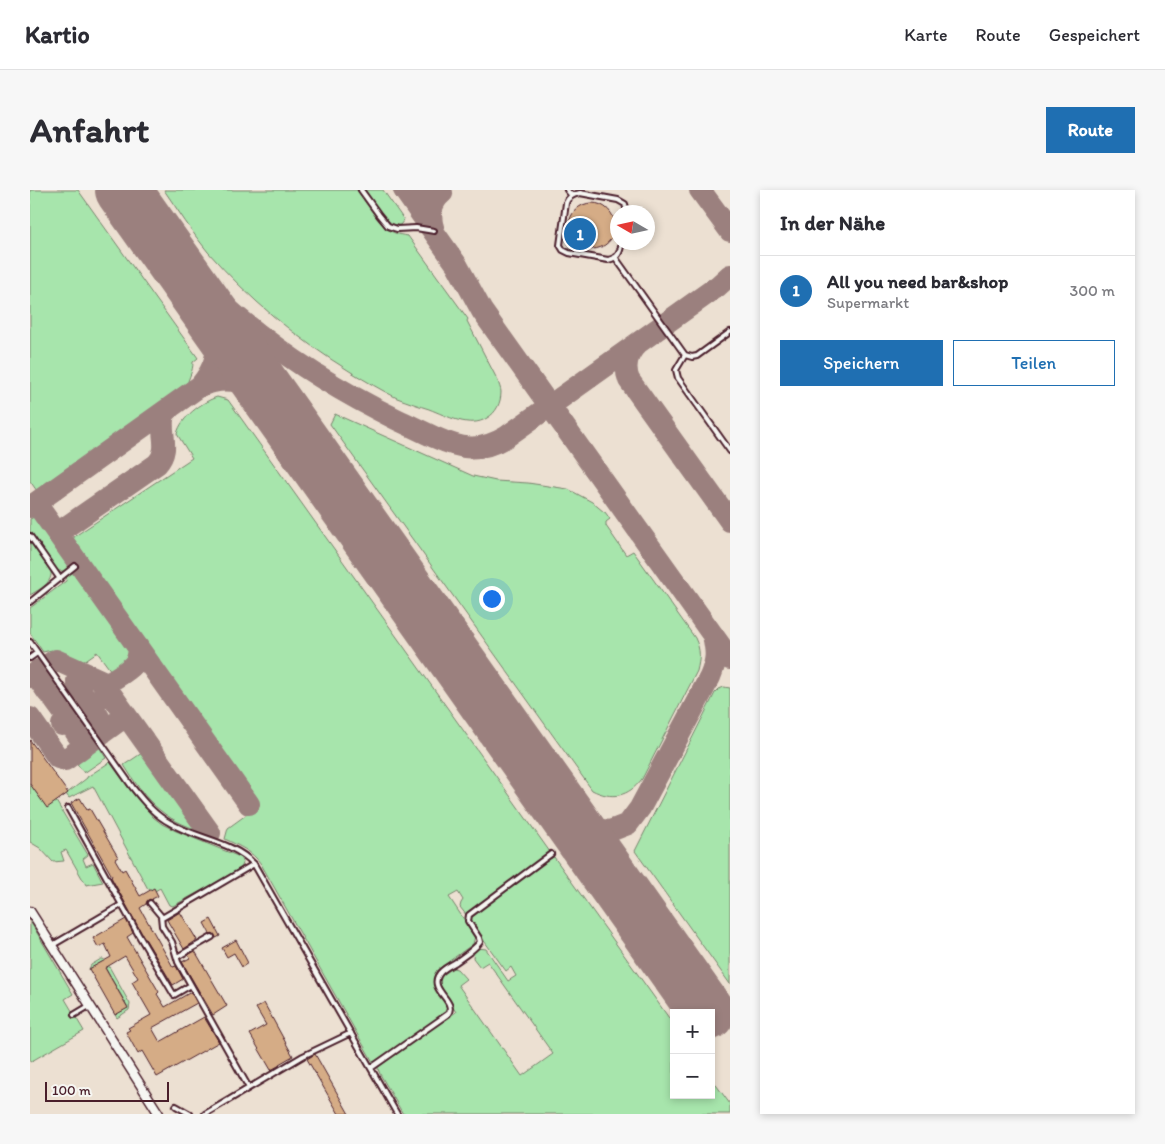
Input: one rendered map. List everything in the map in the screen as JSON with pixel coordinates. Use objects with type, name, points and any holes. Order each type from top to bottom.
[{"type":"street","points":[[30,911],[159,1114]]},
{"type":"lane","points":[[361,190],[388,226],[397,229],[416,228],[434,231]]},
{"type":"lane","points":[[567,190],[572,196]]},
{"type":"lane","points":[[621,250],[616,257],[608,260],[569,253],[561,248],[560,240],[566,203],[572,196],[580,193],[618,200],[625,205]]},
{"type":"lane","points":[[616,257],[685,355],[697,356],[730,332]]},
{"type":"lane","points":[[685,355],[676,370],[678,378],[730,451]]},
{"type":"lane","points":[[30,536],[60,579]]},
{"type":"lane","points":[[30,602],[75,566]]},
{"type":"lane","points":[[30,642],[133,788],[152,810],[172,824],[238,851],[254,864],[398,1114]]},
{"type":"lane","points":[[30,658],[37,653]]},
{"type":"lane","points":[[68,808],[174,995],[191,985]]},
{"type":"lane","points":[[371,1068],[450,1011],[450,1006],[438,989],[436,981],[442,971],[480,942],[468,921],[469,915],[552,854]]},
{"type":"lane","points":[[162,918],[254,864]]},
{"type":"lane","points":[[150,903],[162,918],[162,926],[172,942],[178,962],[250,1088]]},
{"type":"lane","points":[[51,946],[122,905]]},
{"type":"lane","points":[[177,957],[212,937]]},
{"type":"lane","points":[[74,1015],[90,1006]]},
{"type":"lane","points":[[205,1114],[303,1056],[351,1033]]},
{"type":"lane","points":[[176,1106],[190,1114]]},
{"type":"green space","points":[[30,190],[78,190],[198,358],[193,362],[187,385],[37,491],[30,481]]},
{"type":"green space","points":[[164,190],[357,190],[385,227],[398,234],[408,236],[468,319],[467,321],[498,381],[501,392],[497,407],[490,416],[480,421],[466,422],[451,418],[397,398],[331,359],[293,332],[240,286],[202,245]]},
{"type":"green space","points":[[365,190],[383,190],[404,220],[400,225],[389,222],[384,217]]},
{"type":"green space","points":[[217,397],[228,400],[550,852],[468,912],[467,916],[460,907],[463,900],[458,892],[449,897],[475,936],[473,944],[437,970],[434,975],[434,985],[447,1007],[445,1014],[375,1062],[373,1062],[261,864],[249,852],[225,839],[228,828],[257,807],[73,548],[71,542],[75,536],[192,458],[177,434],[179,428],[193,411],[205,402]]},
{"type":"green space","points":[[335,414],[473,476],[496,481],[528,483],[568,489],[592,502],[605,512],[610,519],[606,522],[606,526],[626,555],[633,551],[695,638],[699,651],[697,671],[642,779],[631,790],[613,796],[592,790],[330,424]]},
{"type":"green space","points":[[38,518],[73,564],[64,571],[58,571],[30,534],[30,519]]},
{"type":"green space","points":[[30,541],[51,570],[51,575],[45,585],[30,595]]},
{"type":"green space","points":[[77,567],[134,647],[133,659],[118,670],[111,671],[97,652],[80,664],[54,653],[52,650],[43,652],[30,633],[30,608],[66,581],[67,575]]},
{"type":"green space","points":[[724,687],[730,688],[730,984],[635,851],[715,693]]},
{"type":"green space","points":[[98,745],[106,758],[84,773],[75,761]]},
{"type":"green space","points":[[145,751],[152,762],[156,760],[207,833],[166,815],[140,790],[124,765]]},
{"type":"green space","points":[[110,762],[153,817],[176,831],[240,857],[243,862],[239,870],[173,906],[169,905],[160,888],[155,891],[150,888],[148,889],[93,786],[69,798],[66,794]]},
{"type":"green space","points":[[30,784],[47,807],[56,801],[88,855],[83,859],[86,866],[93,863],[103,882],[86,885],[66,850],[61,852],[64,861],[53,862],[40,848],[30,842]]},
{"type":"green space","points":[[554,857],[670,1019],[670,1099],[715,1099],[715,1083],[730,1104],[730,1114],[403,1114],[380,1074],[378,1067],[456,1012],[440,988],[439,979],[453,968],[457,969],[466,979],[458,985],[522,1076],[553,1054],[488,962],[480,967],[473,958],[474,952],[478,948],[486,949],[508,981],[516,976],[511,967],[506,971],[469,920],[469,917],[545,861]]},
{"type":"green space","points":[[30,921],[73,994],[65,999],[84,1031],[30,1062]]},
{"type":"green space","points":[[101,959],[106,961],[130,1004],[129,1010],[117,1018],[115,1015],[128,1007],[102,962],[89,969],[91,965]]},
{"type":"building","points":[[592,203],[601,205],[610,212],[610,240],[605,245],[592,249],[579,245],[573,239],[569,226],[573,213],[579,207]]},
{"type":"building","points":[[30,740],[68,793],[47,808],[30,784]]},
{"type":"building","points":[[80,798],[87,810],[90,809],[118,857],[115,859],[122,871],[125,869],[140,896],[154,888],[158,896],[153,900],[148,900],[140,908],[173,967],[176,966],[183,979],[173,985],[141,932],[71,803]]},
{"type":"building","points":[[180,912],[197,940],[184,949],[167,920]]},
{"type":"building","points":[[126,919],[133,933],[127,937],[159,992],[157,994],[165,1007],[191,992],[197,1003],[152,1028],[160,1042],[204,1017],[219,1042],[157,1077],[142,1051],[138,1054],[126,1032],[130,1030],[128,1028],[151,1015],[132,982],[138,978],[125,956],[105,968],[128,1008],[115,1015],[89,969],[111,957],[105,944],[98,947],[93,938]]},
{"type":"building","points":[[211,919],[220,936],[216,938],[214,934],[210,934],[204,923]]},
{"type":"building","points":[[236,940],[248,963],[242,967],[234,953],[227,957],[222,948]]},
{"type":"building","points":[[195,951],[227,1006],[213,1015],[182,962],[190,958],[188,955]]},
{"type":"building","points":[[264,1003],[293,1056],[271,1070],[250,1034],[266,1025],[256,1008]]},
{"type":"building","points":[[315,1054],[349,1114],[339,1114],[307,1059]]},
{"type":"taxiway","points":[[122,190],[182,265],[238,318],[263,338],[314,373],[368,405],[434,437],[470,448],[487,445],[506,437],[718,286],[730,275]]},
{"type":"taxiway","points":[[404,190],[457,265],[482,311],[730,659]]},
{"type":"taxiway","points":[[406,190],[423,196],[442,193],[433,205],[431,220],[434,231]]},
{"type":"taxiway","points":[[700,190],[730,231]]},
{"type":"taxiway","points":[[30,507],[200,386],[211,370],[216,355],[215,319]]},
{"type":"taxiway","points":[[638,343],[631,351],[628,360],[629,380],[730,521]]},
{"type":"taxiway","points":[[200,386],[227,380],[242,383],[268,393]]},
{"type":"taxiway","points":[[62,540],[62,533],[66,527],[157,464],[161,459],[164,448],[164,414],[169,409]]},
{"type":"taxiway","points":[[41,499],[40,509],[249,804]]},
{"type":"taxiway","points":[[571,821],[610,831],[628,824],[640,808],[710,677],[716,656],[713,635]]},
{"type":"taxiway","points":[[138,647],[139,653],[135,663],[111,681],[108,690],[210,833]]},
{"type":"taxiway","points":[[30,677],[56,660],[107,683],[111,681]]},
{"type":"taxiway","points":[[39,670],[38,678],[48,693],[56,694],[55,701],[66,716],[74,717],[72,724],[78,736],[82,741],[90,742]]},
{"type":"taxiway","points":[[78,678],[77,686],[99,717]]},
{"type":"taxiway","points":[[62,725],[107,693],[108,690]]},
{"type":"taxiway","points":[[30,718],[58,758],[65,760],[120,720],[123,716],[123,711]]},
{"type":"runway","points":[[123,190],[704,1009]]},
{"type":"place","name":"All you need bar&shop","points":[[580,234]]}]
